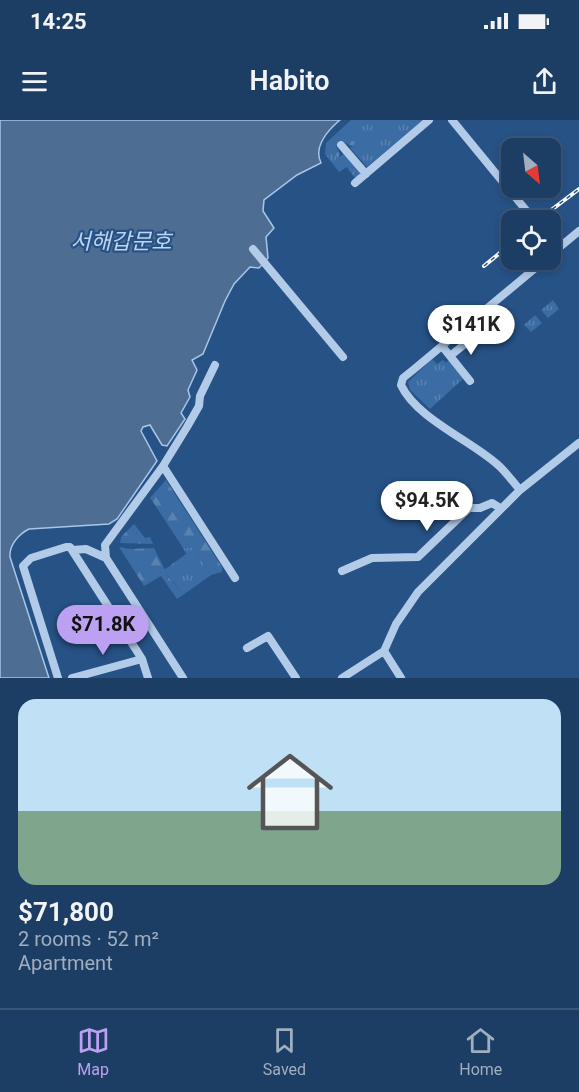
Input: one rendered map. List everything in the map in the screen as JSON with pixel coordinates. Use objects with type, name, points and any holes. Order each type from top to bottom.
[{"type":"street","points":[[355,183],[429,120]]},
{"type":"street","points":[[453,120],[526,210]]},
{"type":"street","points":[[341,145],[366,174]]},
{"type":"street","points":[[561,246],[579,231]]},
{"type":"street","points":[[253,249],[343,357]]},
{"type":"street","points":[[520,490],[498,465],[448,430],[412,400],[401,385],[404,378],[533,270]]},
{"type":"street","points":[[450,357],[476,335]]},
{"type":"street","points":[[442,346],[470,381]]},
{"type":"street","points":[[183,678],[106,558],[105,545],[164,466],[199,406],[200,396],[215,364]]},
{"type":"street","points":[[342,678],[384,651],[396,624],[418,592],[500,508],[579,443]]},
{"type":"street","points":[[164,466],[235,578]]},
{"type":"street","points":[[342,571],[372,558],[418,557],[469,508],[480,508],[488,503],[500,508]]},
{"type":"street","points":[[58,678],[23,566],[31,558],[66,547],[73,550],[86,549],[106,558]]},
{"type":"street","points":[[73,550],[142,659],[148,678]]},
{"type":"street","points":[[248,648],[268,636],[296,678]]},
{"type":"street","points":[[384,651],[401,678]]},
{"type":"street","points":[[72,678],[142,659]]},
{"type":"green space","points":[[351,120],[423,120],[367,167],[350,148],[353,145],[347,135],[339,134],[329,146],[340,157],[345,152],[361,174],[355,178],[347,167],[339,172],[325,154],[326,143]]},
{"type":"green space","points":[[339,134],[347,135],[355,144],[351,146],[340,140],[336,146],[340,154],[338,158],[329,146]]},
{"type":"green space","points":[[553,300],[559,309],[548,318],[541,310]]},
{"type":"green space","points":[[535,315],[542,323],[531,332],[524,325]]},
{"type":"green space","points":[[432,359],[437,364],[443,360],[446,363],[449,360],[464,378],[430,409],[410,390],[408,382]]},
{"type":"green space","points":[[166,480],[222,567],[222,572],[211,575],[193,547],[183,548],[150,498]]},
{"type":"green space","points":[[134,524],[145,538],[150,537],[153,544],[120,543],[121,537]]},
{"type":"green space","points":[[119,547],[154,548],[168,576],[183,595],[177,599],[161,576],[144,586]]},
{"type":"green space","points":[[193,547],[211,575],[183,595],[164,570],[186,554],[183,548]]},
{"type":"water","name":"서해갑문호","points":[[0,120],[340,120],[320,145],[321,163],[297,175],[264,200],[263,211],[274,228],[266,237],[268,258],[259,268],[250,267],[234,284],[203,354],[192,360],[197,370],[188,390],[190,397],[181,413],[185,419],[167,446],[162,445],[150,425],[143,427],[141,431],[157,461],[117,519],[109,524],[29,529],[13,544],[10,557],[49,678],[0,678]]},
{"type":"railway","points":[[551,210],[579,189]]},
{"type":"railway","points":[[484,266],[501,252]]}]
